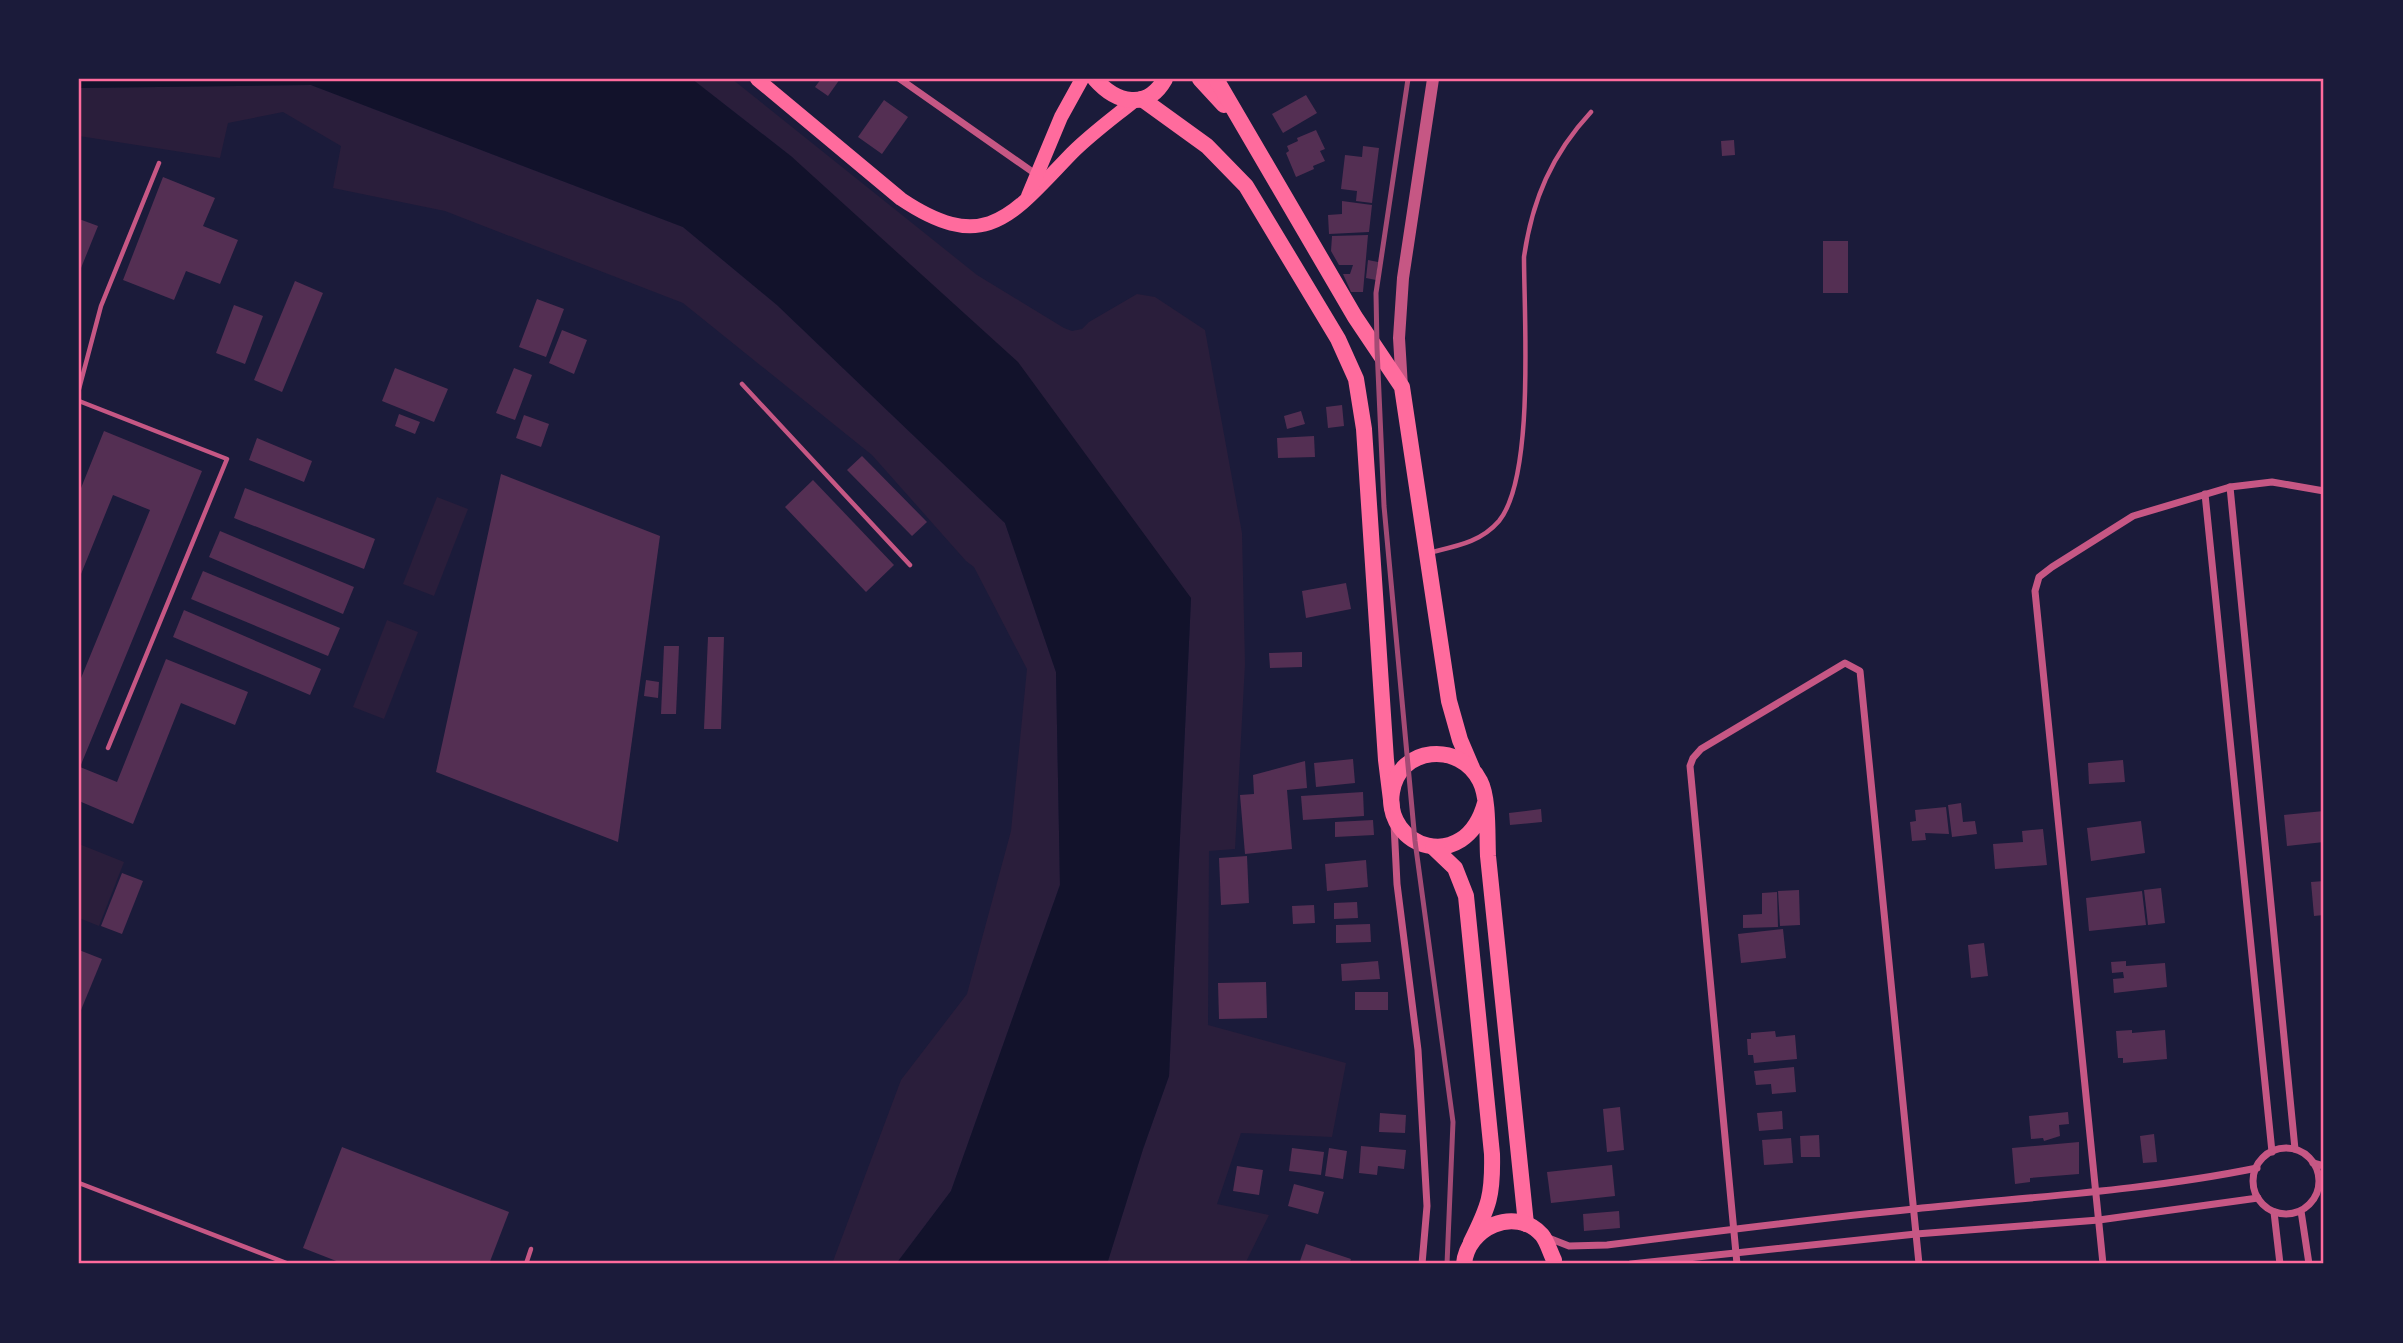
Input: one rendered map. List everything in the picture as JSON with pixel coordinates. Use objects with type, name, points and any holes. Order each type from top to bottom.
[{"type":"main road","points":[[757,79],[901,199],[947,224],[974,228],[995,223],[1012,213],[1041,178],[1138,100],[1159,88],[1164,79]]},
{"type":"main road","points":[[1041,178],[1061,117],[1082,79]]},
{"type":"main road","points":[[1096,79],[1106,90],[1119,98],[1138,100],[1207,146],[1247,186],[1338,339],[1356,379],[1364,429],[1393,810],[1399,827],[1415,841],[1433,847],[1452,845],[1468,836],[1480,821],[1485,803]]},
{"type":"main road","points":[[1200,79],[1240,122]]},
{"type":"main road","points":[[1216,79],[1355,317],[1402,387],[1449,701],[1460,740],[1482,784],[1485,803],[1488,856],[1526,1224]]},
{"type":"main road","points":[[1393,810],[1392,791],[1398,776],[1408,764],[1423,755],[1441,753],[1458,757],[1472,768]]},
{"type":"main road","points":[[1433,847],[1455,868],[1466,896],[1492,1154],[1493,1182],[1488,1209],[1471,1242],[1464,1264]]},
{"type":"main road","points":[[1471,1242],[1486,1227],[1506,1221],[1526,1224],[1542,1235],[1554,1260],[1553,1264]]},
{"type":"street","points":[[900,79],[1041,178]]},
{"type":"street","points":[[1402,387],[1399,338],[1403,278],[1433,79]]},
{"type":"street","points":[[2103,1264],[2035,591],[2039,578],[2052,566],[2133,516],[2230,486],[2272,482],[2324,491]]},
{"type":"street","points":[[2230,486],[2295,1149]]},
{"type":"street","points":[[2205,494],[2272,1152]]},
{"type":"street","points":[[1737,1264],[1690,766],[1701,749],[1845,663],[1860,671],[1919,1264]]},
{"type":"street","points":[[1393,810],[1397,884],[1418,1050],[1427,1206],[1422,1264]]},
{"type":"street","points":[[2295,1149],[2313,1163],[2321,1190],[2301,1211],[2292,1214],[2274,1212],[2258,1198],[2254,1178],[2257,1168],[2263,1158],[2272,1152],[2295,1149]]},
{"type":"street","points":[[2313,1163],[2324,1166]]},
{"type":"street","points":[[1542,1235],[1569,1246],[1607,1245],[1913,1209],[2095,1192],[2257,1168]]},
{"type":"street","points":[[1631,1264],[1916,1234],[2099,1220],[2258,1198]]},
{"type":"street","points":[[2301,1211],[2309,1264]]},
{"type":"street","points":[[2274,1212],[2280,1264]]},
{"type":"lane","points":[[1428,553],[1469,543],[1480,537],[1499,521],[1510,502],[1524,428],[1524,257],[1527,234],[1540,189],[1550,167],[1575,129],[1591,112]]},
{"type":"lane","points":[[79,389],[101,306],[159,163]]},
{"type":"lane","points":[[742,384],[910,565]]},
{"type":"lane","points":[[79,401],[227,459],[108,748]]},
{"type":"lane","points":[[79,1183],[289,1264]]},
{"type":"lane","points":[[526,1264],[531,1249]]},
{"type":"shaded area","points":[[79,79],[692,79],[792,157],[1018,362],[1191,598],[1169,1076],[1107,1264],[896,1264],[951,1191],[1060,885],[1056,672],[1005,523],[777,305],[683,227],[311,85],[79,88]]},
{"type":"shaded area","points":[[692,79],[732,79],[977,275],[1064,328],[1072,331],[1082,329],[1089,322],[1137,294],[1155,297],[1205,330],[1242,533],[1245,664],[1235,849],[1209,851],[1208,1025],[1346,1063],[1332,1137],[1241,1133],[1217,1204],[1269,1215],[1245,1264],[1107,1264],[1169,1076],[1191,598],[792,157]]},
{"type":"shaded area","points":[[311,85],[683,227],[777,305],[1005,523],[1056,672],[1060,885],[951,1191],[896,1264],[832,1264],[901,1080],[967,994],[1011,831],[1027,669],[974,567],[872,455],[683,303],[445,211],[333,188],[341,146],[283,112],[228,123],[220,158],[79,136],[79,88]]},
{"type":"shaded area","points":[[437,497],[468,509],[434,596],[403,584]]},
{"type":"shaded area","points":[[387,620],[418,632],[384,719],[353,707]]},
{"type":"shaded area","points":[[79,844],[124,862],[99,926],[79,918]]},
{"type":"building","points":[[821,79],[840,79],[828,96],[815,87]]},
{"type":"building","points":[[1306,95],[1317,113],[1283,133],[1272,114]]},
{"type":"building","points":[[884,100],[908,117],[882,154],[858,137]]},
{"type":"building","points":[[1316,130],[1325,149],[1320,151],[1325,161],[1296,177],[1286,153],[1289,151],[1287,146],[1298,141],[1297,138]]},
{"type":"building","points":[[1734,140],[1735,155],[1722,156],[1721,141]]},
{"type":"building","points":[[1363,146],[1379,148],[1372,203],[1356,201],[1357,191],[1341,189],[1345,155],[1362,157]]},
{"type":"building","points":[[163,177],[215,198],[203,226],[238,240],[220,284],[186,271],[174,300],[123,280]]},
{"type":"building","points":[[1342,201],[1372,205],[1369,232],[1329,234],[1328,215],[1342,214]]},
{"type":"building","points":[[79,219],[98,226],[79,273]]},
{"type":"building","points":[[1368,235],[1363,292],[1351,292],[1343,274],[1350,274],[1353,265],[1339,265],[1331,251],[1332,236]]},
{"type":"building","points":[[1823,241],[1848,241],[1848,293],[1823,293]]},
{"type":"building","points":[[1368,260],[1378,262],[1376,280],[1366,278]]},
{"type":"building","points":[[295,281],[323,293],[282,392],[254,380]]},
{"type":"building","points":[[537,299],[564,309],[546,357],[519,347]]},
{"type":"building","points":[[234,305],[263,316],[245,364],[216,353]]},
{"type":"building","points":[[562,330],[587,340],[574,374],[549,363]]},
{"type":"building","points":[[395,368],[448,389],[434,422],[382,401]]},
{"type":"building","points":[[514,368],[532,375],[515,420],[496,413]]},
{"type":"building","points":[[1342,405],[1344,426],[1328,428],[1326,407]]},
{"type":"building","points":[[1301,411],[1305,424],[1287,429],[1284,416]]},
{"type":"building","points":[[399,414],[420,422],[415,434],[395,426]]},
{"type":"building","points":[[524,415],[549,424],[541,447],[516,438]]},
{"type":"building","points":[[104,431],[202,471],[80,767],[117,782],[166,659],[248,692],[235,725],[181,703],[133,824],[79,801],[79,683],[150,510],[113,495],[79,579],[79,493]]},
{"type":"building","points":[[1314,436],[1315,457],[1278,458],[1277,438]]},
{"type":"building","points":[[257,438],[312,461],[304,482],[249,460]]},
{"type":"building","points":[[862,456],[927,522],[912,536],[847,470]]},
{"type":"building","points":[[501,474],[660,536],[618,842],[436,772]]},
{"type":"building","points":[[813,480],[894,565],[866,592],[785,507]]},
{"type":"building","points":[[245,488],[375,539],[364,569],[234,518]]},
{"type":"building","points":[[220,531],[354,587],[343,614],[209,557]]},
{"type":"building","points":[[203,571],[340,628],[328,656],[191,599]]},
{"type":"building","points":[[1346,583],[1351,609],[1306,618],[1302,591]]},
{"type":"building","points":[[184,610],[321,669],[310,695],[173,637]]},
{"type":"building","points":[[708,637],[724,637],[721,729],[704,729]]},
{"type":"building","points":[[664,646],[679,646],[676,714],[661,714]]},
{"type":"building","points":[[1302,652],[1302,667],[1270,668],[1269,653]]},
{"type":"building","points":[[646,680],[659,682],[658,698],[644,696]]},
{"type":"building","points":[[1353,759],[1355,783],[1316,787],[1314,763]]},
{"type":"building","points":[[2123,760],[2125,782],[2089,784],[2088,763]]},
{"type":"building","points":[[1305,761],[1307,788],[1287,790],[1292,849],[1245,854],[1240,795],[1254,794],[1253,775]]},
{"type":"building","points":[[1363,792],[1364,816],[1303,820],[1301,796]]},
{"type":"building","points":[[1961,803],[1963,822],[1975,821],[1977,834],[1952,837],[1948,805]]},
{"type":"building","points":[[1946,807],[1949,834],[1925,833],[1926,840],[1912,841],[1910,822],[1916,821],[1915,810]]},
{"type":"building","points":[[1541,809],[1542,822],[1510,825],[1509,813]]},
{"type":"building","points":[[2324,811],[2324,842],[2287,846],[2284,815]]},
{"type":"building","points":[[1373,820],[1374,835],[1335,837],[1335,822]]},
{"type":"building","points":[[2141,821],[2145,853],[2091,861],[2087,828]]},
{"type":"building","points":[[2043,829],[2047,865],[1995,869],[1993,844],[2023,842],[2022,831]]},
{"type":"building","points":[[1247,856],[1249,903],[1221,905],[1219,858]]},
{"type":"building","points":[[1366,860],[1368,887],[1327,891],[1325,864]]},
{"type":"building","points":[[122,873],[143,881],[122,934],[101,926]]},
{"type":"building","points":[[2324,881],[2324,915],[2314,916],[2311,882]]},
{"type":"building","points":[[2161,888],[2165,923],[2148,925],[2144,890]]},
{"type":"building","points":[[1799,890],[1800,925],[1780,926],[1778,891]]},
{"type":"building","points":[[2142,891],[2146,925],[2089,931],[2086,898]]},
{"type":"building","points":[[1777,892],[1778,927],[1743,928],[1743,915],[1762,914],[1762,893]]},
{"type":"building","points":[[1357,902],[1358,918],[1334,919],[1334,903]]},
{"type":"building","points":[[1314,905],[1315,923],[1293,924],[1292,906]]},
{"type":"building","points":[[1370,924],[1371,942],[1336,943],[1336,925]]},
{"type":"building","points":[[1783,929],[1786,958],[1741,963],[1738,934]]},
{"type":"building","points":[[1984,943],[1988,976],[1971,978],[1968,945]]},
{"type":"building","points":[[79,950],[102,959],[81,1010],[79,1009]]},
{"type":"building","points":[[1378,961],[1380,979],[1342,981],[1341,964]]},
{"type":"building","points":[[2126,961],[2126,966],[2165,963],[2167,987],[2114,993],[2113,979],[2124,978],[2123,972],[2112,973],[2111,962]]},
{"type":"building","points":[[1266,982],[1267,1018],[1219,1019],[1218,983]]},
{"type":"building","points":[[1355,992],[1388,992],[1388,1010],[1355,1010]]},
{"type":"building","points":[[2132,1030],[2132,1033],[2165,1030],[2167,1059],[2123,1063],[2123,1058],[2118,1058],[2116,1031]]},
{"type":"building","points":[[1775,1031],[1776,1037],[1795,1035],[1797,1059],[1754,1063],[1753,1055],[1748,1055],[1747,1039],[1751,1039],[1751,1033]]},
{"type":"building","points":[[1794,1067],[1796,1092],[1772,1094],[1771,1084],[1756,1085],[1754,1071]]},
{"type":"building","points":[[1620,1107],[1624,1150],[1607,1152],[1603,1109]]},
{"type":"building","points":[[1782,1111],[1783,1129],[1759,1131],[1757,1113]]},
{"type":"building","points":[[2068,1112],[2069,1124],[2059,1125],[2060,1136],[2044,1141],[2043,1138],[2031,1139],[2029,1116]]},
{"type":"building","points":[[1380,1113],[1406,1115],[1405,1133],[1379,1132]]},
{"type":"building","points":[[2154,1134],[2157,1162],[2143,1163],[2140,1136]]},
{"type":"building","points":[[1819,1135],[1820,1157],[1801,1157],[1800,1136]]},
{"type":"building","points":[[1791,1138],[1793,1163],[1764,1165],[1762,1140]]},
{"type":"building","points":[[2079,1142],[2079,1174],[2030,1178],[2030,1182],[2015,1184],[2012,1148]]},
{"type":"building","points":[[1361,1146],[1406,1150],[1404,1169],[1378,1166],[1377,1175],[1359,1173]]},
{"type":"building","points":[[342,1147],[509,1212],[489,1264],[344,1264],[303,1248]]},
{"type":"building","points":[[1292,1148],[1324,1152],[1321,1175],[1289,1171]]},
{"type":"building","points":[[1329,1148],[1347,1151],[1343,1179],[1325,1176]]},
{"type":"building","points":[[1612,1165],[1615,1196],[1551,1203],[1547,1172]]},
{"type":"building","points":[[1237,1166],[1263,1170],[1259,1195],[1233,1191]]},
{"type":"building","points":[[1294,1184],[1324,1192],[1318,1214],[1288,1206]]},
{"type":"building","points":[[1619,1211],[1620,1228],[1584,1231],[1583,1214]]},
{"type":"building","points":[[1306,1244],[1351,1259],[1349,1264],[1309,1264],[1300,1261]]},
{"type":"railway","points":[[1408,79],[1376,293],[1377,348],[1384,506],[1415,841],[1453,1122],[1447,1264]]}]
